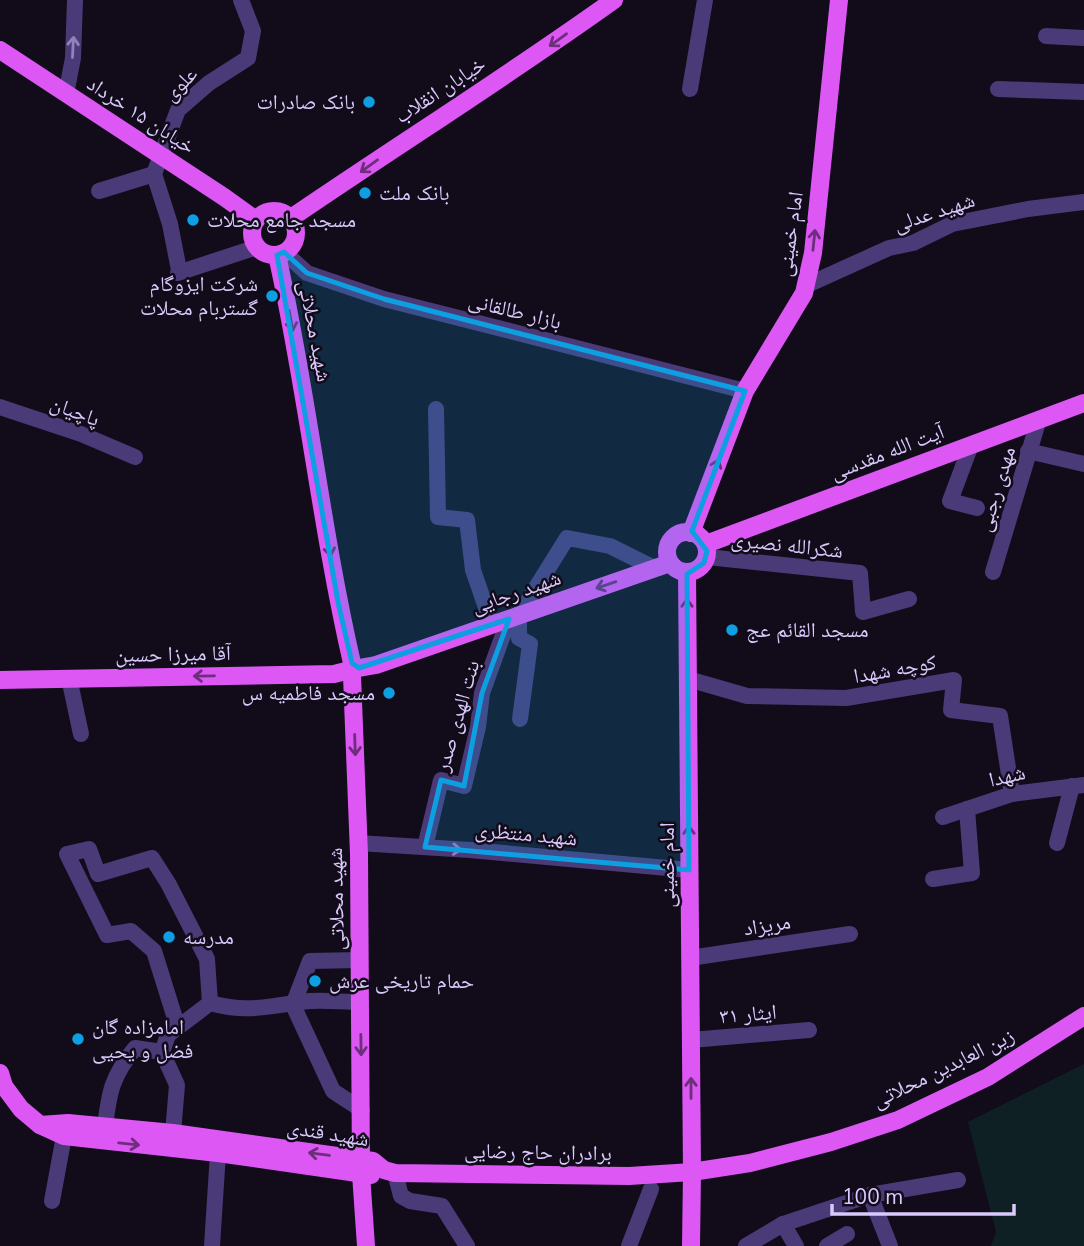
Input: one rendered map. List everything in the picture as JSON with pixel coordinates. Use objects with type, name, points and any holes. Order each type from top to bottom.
[{"type":"main road","name":"خیابان انقلاب","points":[[291,218],[412,135],[538,55],[614,0]]},
{"type":"main road","name":"امام خمینی","points":[[691,533],[745,391],[804,293],[813,253],[839,0]]},
{"type":"main road","name":"خیابان ۱۵ خرداد","points":[[0,50],[256,220]]},
{"type":"main road","points":[[273,210],[291,218],[296,231],[294,243],[281,253],[270,254],[257,247],[252,234],[256,220],[273,210]]},
{"type":"main road","name":"شهید محلاتی","points":[[281,253],[338,601],[357,669],[362,1167],[366,1246]]},
{"type":"main road","name":"آیت الله مقدسی","points":[[706,551],[971,444],[1084,403]]},
{"type":"main road","points":[[691,533],[702,539],[706,551],[699,568],[687,572],[662,565],[668,556],[669,544],[678,534],[691,533]]},
{"type":"main road","name":"شهید رجایی","points":[[357,669],[662,565]]},
{"type":"main road","name":"امام خمینی","points":[[687,572],[691,1246]]},
{"type":"main road","name":"آقا میرزا حسین","points":[[0,680],[334,674],[357,669]]},
{"type":"main road","name":"زین العابدین محلاتی","points":[[692,1164],[750,1163],[831,1142],[898,1120],[988,1077],[1084,1016]]},
{"type":"main road","name":"شهید قندی","points":[[0,1073],[4,1086],[21,1109],[40,1125],[64,1136],[362,1167],[373,1161],[389,1171]]},
{"type":"main road","name":"شهید قندی","points":[[40,1125],[68,1123],[173,1133],[362,1167]]},
{"type":"main road","name":"برادران حاج رضایی","points":[[389,1171],[594,1176],[692,1164]]},
{"type":"street","points":[[66,94],[73,58],[75,0]]},
{"type":"street","name":"علوی","points":[[154,174],[178,110],[209,83],[248,58],[253,32],[241,0]]},
{"type":"street","points":[[690,89],[705,0]]},
{"type":"street","points":[[1046,36],[1084,38]]},
{"type":"street","points":[[999,89],[1084,92]]},
{"type":"street","points":[[99,191],[154,174],[170,224],[179,272],[257,247]]},
{"type":"street","name":"شهید عدلی","points":[[805,286],[889,248],[913,243],[952,224],[1028,209],[1084,202]]},
{"type":"street","name":"بازار طالقانی","points":[[281,253],[307,274],[384,299],[745,391]]},
{"type":"street","name":"پاچیان","points":[[0,407],[81,434],[135,457]]},
{"type":"street","points":[[436,409],[438,517],[467,520],[473,570],[492,625]]},
{"type":"street","name":"مهدی رجبی","points":[[993,572],[1040,419]]},
{"type":"street","points":[[971,444],[950,501],[977,508]]},
{"type":"street","points":[[1028,451],[1084,464]]},
{"type":"street","points":[[520,719],[530,644],[519,638],[517,616],[568,538],[610,547],[662,565]]},
{"type":"street","name":"شکرالله نصیری","points":[[706,551],[860,573],[863,612],[909,599]]},
{"type":"street","name":"بنت الهدی صدر","points":[[425,847],[441,780],[464,786],[478,727],[482,692],[503,635],[517,616]]},
{"type":"street","points":[[69,678],[81,734]]},
{"type":"street","name":"کوچه شهدا","points":[[688,678],[747,696],[846,698],[954,680],[951,710],[1000,716],[1012,794]]},
{"type":"street","points":[[1057,843],[1078,785]]},
{"type":"street","name":"شهدا","points":[[943,817],[1012,794],[1078,785]]},
{"type":"street","points":[[933,879],[972,873],[967,809]]},
{"type":"street","name":"شهید منتظری","points":[[358,843],[690,870]]},
{"type":"street","points":[[177,1028],[154,951],[131,931],[107,935],[67,854],[89,849],[98,874],[152,858],[208,959],[210,1003]]},
{"type":"street","name":"مریزاد","points":[[690,958],[850,933]]},
{"type":"street","points":[[360,960],[310,961],[293,1004],[333,1091],[362,1111]]},
{"type":"street","points":[[210,1003],[234,1010],[310,1001],[360,1002]]},
{"type":"street","points":[[173,1133],[177,1085],[162,1052],[168,1035],[210,1003]]},
{"type":"street","name":"ایثار ۳۱","points":[[691,1040],[809,1030]]},
{"type":"street","points":[[105,1127],[109,1092],[122,1065],[135,1048],[162,1052]]},
{"type":"street","points":[[52,1201],[64,1136]]},
{"type":"street","points":[[212,1246],[218,1153]]},
{"type":"street","points":[[389,1171],[401,1196],[410,1201],[442,1206],[467,1246]]},
{"type":"street","points":[[746,1246],[783,1224],[870,1195],[958,1180]]},
{"type":"street","points":[[629,1246],[651,1189]]},
{"type":"street","points":[[870,1195],[891,1246]]},
{"type":"street","points":[[783,1224],[796,1246]]},
{"type":"street","points":[[827,1246],[847,1234]]},
{"type":"highlighted area","points":[[284,252],[307,273],[384,299],[745,391],[692,531],[707,551],[704,563],[687,574],[689,870],[425,847],[441,780],[464,786],[482,693],[509,619],[359,668],[352,663],[338,602],[277,255]]},
{"type":"shaded area","points":[[1084,1064],[1084,1246],[991,1246],[996,1232],[968,1122]]},
{"type":"place","name":"بانک صادرات","points":[[369,102]]},
{"type":"place","name":"بانک ملت","points":[[365,193]]},
{"type":"place","name":"مسجد جامع محلات","points":[[193,220]]},
{"type":"place","name":"شرکت ایزوگام گستربام محلات","points":[[272,296]]},
{"type":"place","name":"مسجد القائم عج","points":[[732,630]]},
{"type":"place","name":"مسجد فاطمیه س","points":[[389,693]]},
{"type":"place","name":"مدرسه","points":[[169,937]]},
{"type":"place","name":"حمام تاریخی عرش","points":[[315,981]]},
{"type":"place","name":"امامزاده گان فضل و یحیی","points":[[78,1039]]}]
